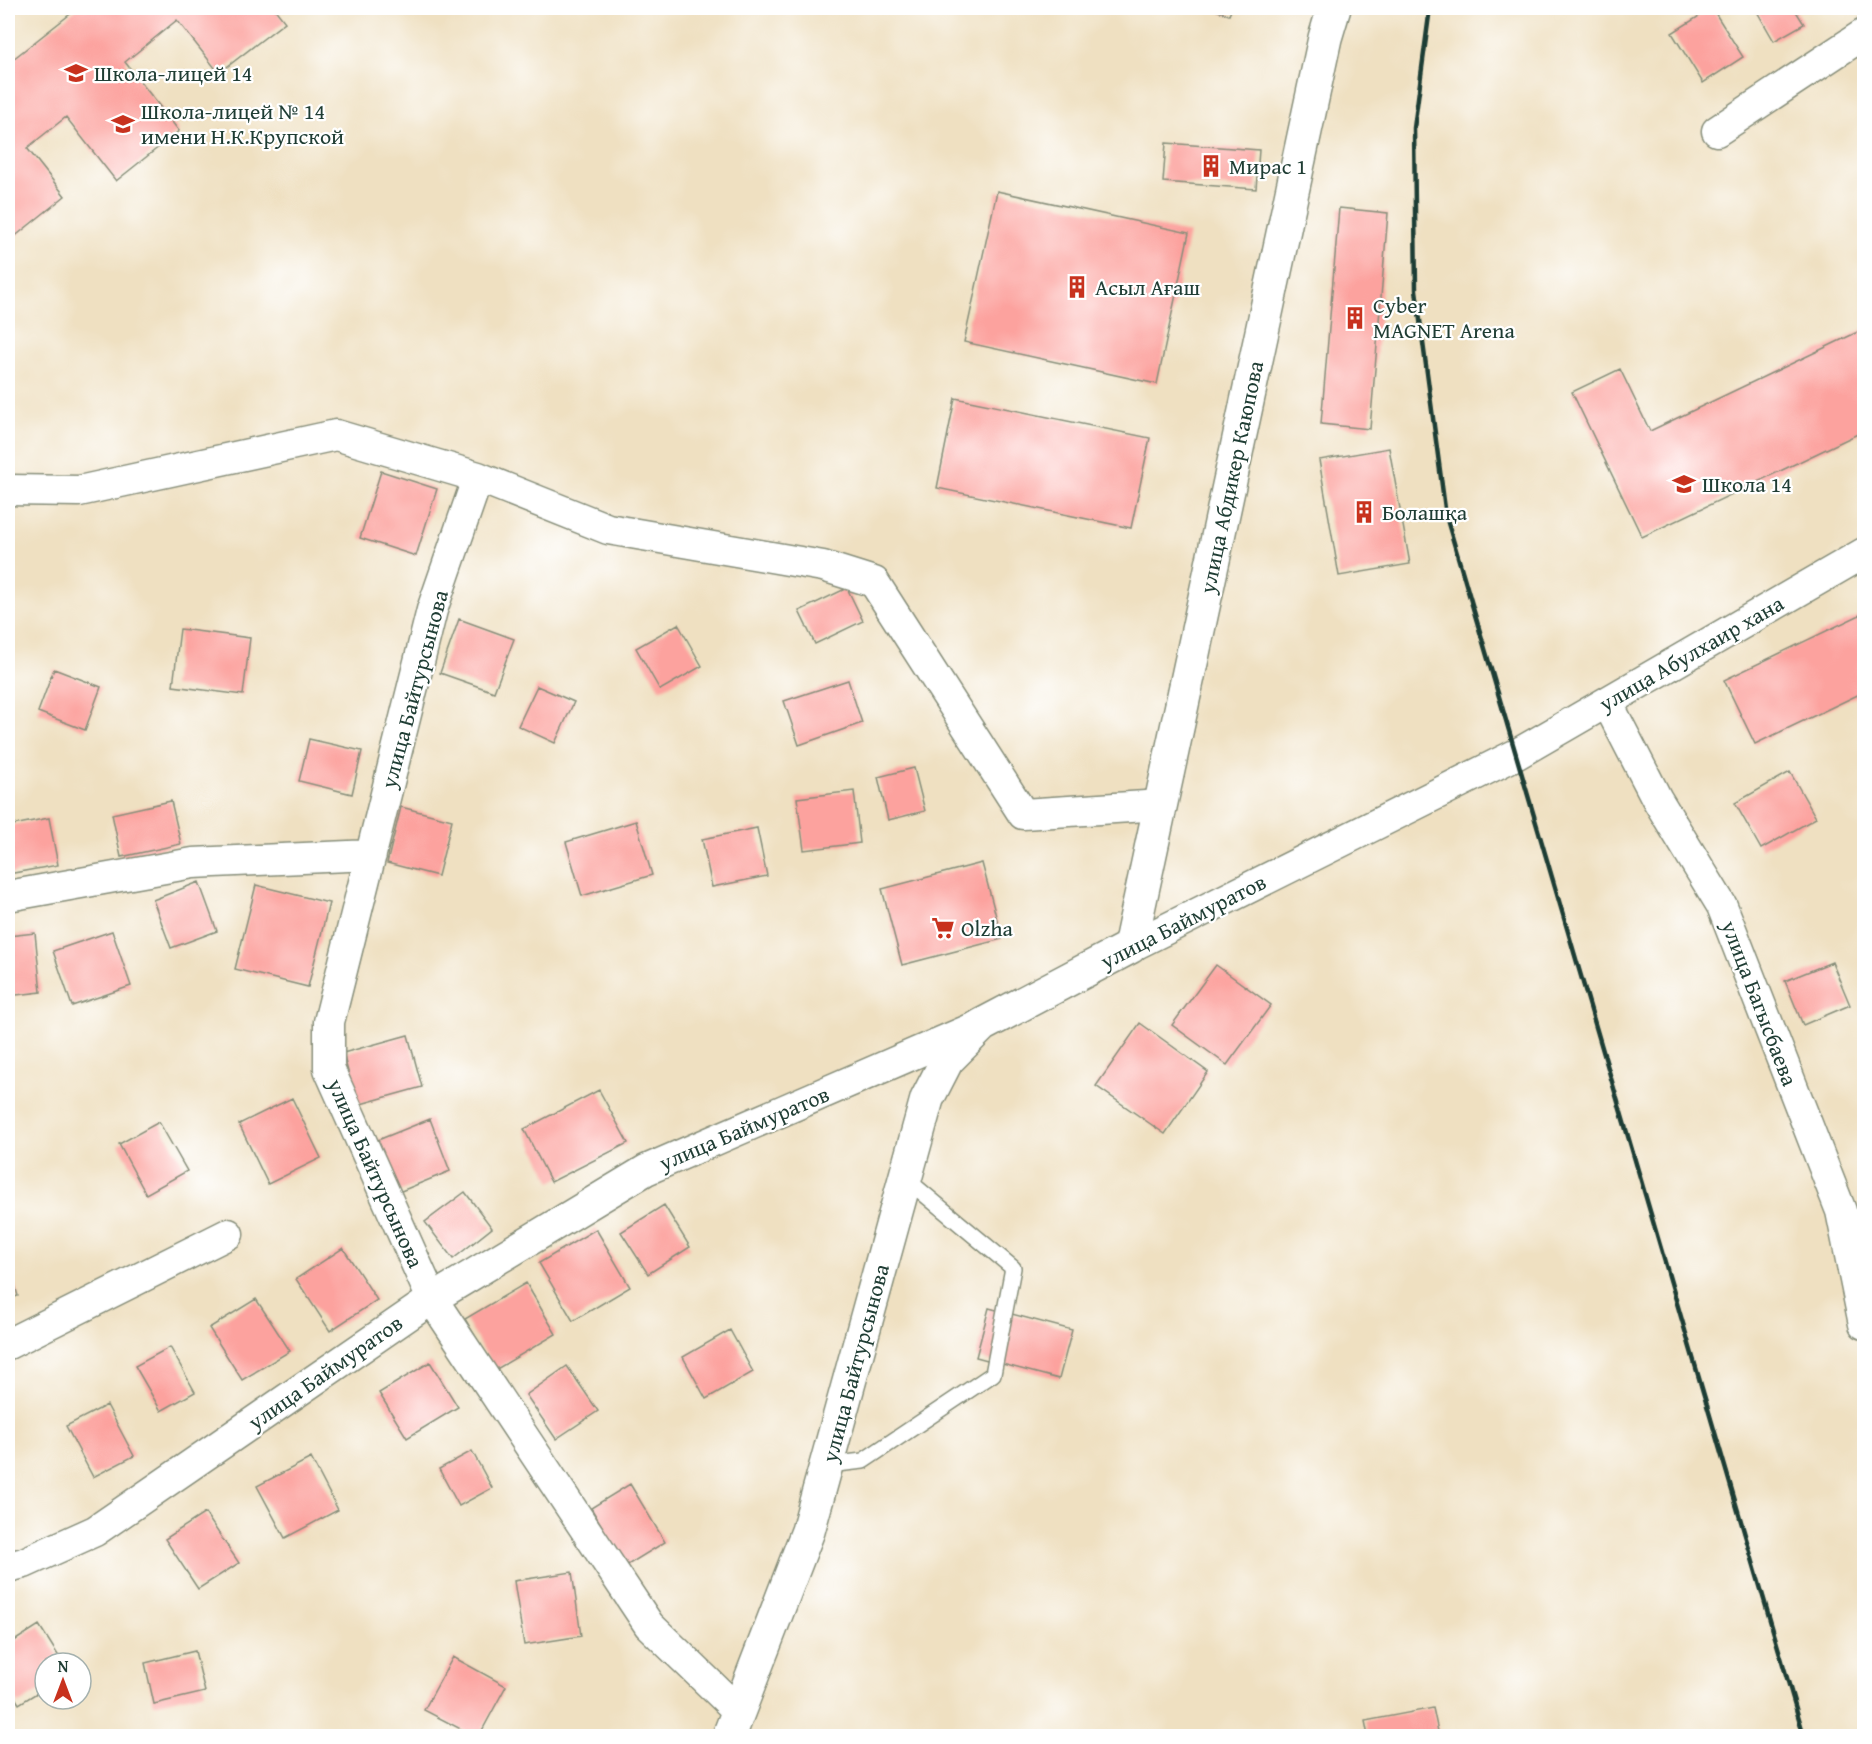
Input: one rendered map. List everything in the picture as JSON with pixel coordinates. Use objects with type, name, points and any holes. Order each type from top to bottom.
[{"type":"street","name":"улица Абдикер Каюпова","points":[[1130,947],[1325,38],[1334,8]]},
{"type":"street","points":[[1718,131],[1864,34]]},
{"type":"street","points":[[8,490],[80,491],[336,435],[478,477],[609,529],[823,566],[874,582],[1023,814],[1161,805]]},
{"type":"street","name":"улица Байтурсынова","points":[[478,477],[432,610],[329,1022],[329,1069],[432,1299],[649,1625],[734,1724],[808,1531],[927,1099],[947,1060],[982,1025]]},
{"type":"street","name":"улица Абулхаир хана","points":[[1517,753],[1864,553]]},
{"type":"street","name":"улица Багысбаева","points":[[1607,702],[1657,799],[1722,906],[1853,1207],[1864,1324]]},
{"type":"street","name":"улица Баймуратов","points":[[8,1567],[24,1563],[95,1531],[432,1299],[646,1170],[982,1025],[1130,947],[1517,753]]},
{"type":"street","points":[[8,896],[193,863],[371,855]]},
{"type":"street","points":[[8,1344],[228,1234]]},
{"type":"lane","points":[[828,1465],[863,1461],[993,1374],[1013,1268],[905,1178]]},
{"type":"building","name":"Школа-лицей № 14 имени Н.К.Крупской","points":[[78,8],[274,8],[285,22],[219,73],[177,20],[125,62],[179,131],[116,181],[66,117],[27,148],[65,196],[8,242],[8,63]]},
{"type":"building","points":[[1210,8],[1232,8],[1229,15]]},
{"type":"building","points":[[1712,8],[1743,57],[1703,83],[1672,33]]},
{"type":"building","points":[[1755,8],[1794,8],[1804,24],[1774,41]]},
{"type":"building","name":"Мирас 1","points":[[1166,143],[1259,150],[1256,189],[1163,182]]},
{"type":"building","name":"Асыл Ағаш","points":[[997,191],[1189,233],[1157,384],[964,342]]},
{"type":"building","name":"Cyber MAGNET Arena","points":[[1339,208],[1388,213],[1370,429],[1321,424]]},
{"type":"building","name":"Школа 14","points":[[1864,329],[1864,431],[1642,537],[1572,392],[1620,369],[1650,431]]},
{"type":"building","points":[[955,398],[1150,438],[1131,528],[937,488]]},
{"type":"building","name":"Болашқа","points":[[1389,448],[1410,564],[1339,576],[1319,460]]},
{"type":"building","points":[[381,471],[437,489],[416,556],[360,538]]},
{"type":"building","points":[[847,588],[863,621],[815,644],[799,611]]},
{"type":"building","points":[[1864,613],[1864,692],[1755,744],[1724,680]]},
{"type":"building","points":[[459,619],[514,639],[494,692],[440,673]]},
{"type":"building","points":[[678,624],[702,666],[660,690],[636,648]]},
{"type":"building","points":[[180,629],[250,638],[243,695],[173,686]]},
{"type":"building","points":[[54,669],[101,687],[85,730],[38,712]]},
{"type":"building","points":[[848,680],[862,723],[799,745],[784,701]]},
{"type":"building","points":[[537,686],[574,702],[555,743],[518,726]]},
{"type":"building","points":[[309,739],[362,751],[352,794],[299,781]]},
{"type":"building","points":[[914,768],[925,811],[888,820],[878,777]]},
{"type":"building","points":[[1790,772],[1816,818],[1761,849],[1735,803]]},
{"type":"building","points":[[854,791],[860,843],[804,850],[797,798]]},
{"type":"building","points":[[171,801],[181,844],[121,857],[112,814]]},
{"type":"building","points":[[401,807],[452,820],[438,876],[387,863]]},
{"type":"building","points":[[49,818],[58,865],[8,874],[8,826]]},
{"type":"building","points":[[636,821],[652,875],[582,896],[566,842]]},
{"type":"building","points":[[757,828],[767,876],[712,887],[702,839]]},
{"type":"building","points":[[982,863],[1002,939],[902,965],[882,889]]},
{"type":"building","points":[[199,882],[217,931],[171,948],[153,900]]},
{"type":"building","points":[[256,885],[329,903],[308,987],[235,969]]},
{"type":"building","points":[[112,931],[131,986],[72,1006],[53,951]]},
{"type":"building","points":[[35,933],[41,992],[8,996],[8,936]]},
{"type":"building","points":[[1832,962],[1850,1005],[1803,1025],[1785,981]]},
{"type":"building","points":[[1216,965],[1271,1005],[1227,1065],[1172,1025]]},
{"type":"building","points":[[1140,1023],[1208,1072],[1165,1134],[1096,1086]]},
{"type":"building","points":[[408,1035],[422,1087],[357,1105],[343,1053]]},
{"type":"building","points":[[599,1090],[628,1143],[551,1182],[524,1129]]},
{"type":"building","points":[[292,1098],[321,1158],[268,1184],[239,1124]]},
{"type":"building","points":[[430,1119],[450,1171],[394,1194],[373,1142]]},
{"type":"building","points":[[159,1122],[187,1171],[146,1194],[119,1144]]},
{"type":"building","points":[[465,1192],[492,1228],[453,1259],[425,1222]]},
{"type":"building","points":[[664,1205],[690,1247],[648,1274],[621,1232]]},
{"type":"building","points":[[596,1229],[630,1287],[573,1321],[539,1263]]},
{"type":"building","points":[[343,1248],[377,1300],[330,1331],[296,1279]]},
{"type":"building","points":[[8,1261],[18,1296],[8,1299]]},
{"type":"building","points":[[526,1283],[556,1334],[495,1370],[465,1319]]},
{"type":"building","points":[[256,1299],[290,1351],[242,1380],[209,1328]]},
{"type":"building","points":[[989,1308],[1072,1330],[1059,1379],[976,1357]]},
{"type":"building","points":[[730,1330],[753,1372],[706,1399],[683,1357]]},
{"type":"building","points":[[170,1347],[195,1392],[161,1411],[135,1366]]},
{"type":"building","points":[[430,1362],[458,1407],[407,1438],[379,1393]]},
{"type":"building","points":[[567,1366],[598,1411],[556,1439],[526,1395]]},
{"type":"building","points":[[107,1405],[134,1456],[93,1477],[66,1426]]},
{"type":"building","points":[[472,1451],[492,1488],[459,1506],[439,1469]]},
{"type":"building","points":[[311,1458],[338,1510],[285,1538],[257,1486]]},
{"type":"building","points":[[630,1484],[665,1542],[626,1566],[591,1508]]},
{"type":"building","points":[[205,1513],[239,1563],[198,1589],[165,1539]]},
{"type":"building","points":[[572,1572],[581,1636],[524,1645],[514,1581]]},
{"type":"building","points":[[39,1625],[55,1651],[33,1651],[33,1695],[19,1704],[8,1686],[8,1645]]},
{"type":"building","points":[[195,1651],[205,1692],[154,1704],[145,1663]]},
{"type":"building","points":[[453,1657],[506,1686],[479,1736],[474,1736],[424,1710]]},
{"type":"building","points":[[1433,1708],[1439,1736],[1368,1736],[1365,1721]]},
{"type":"railway","points":[[1430,8],[1414,128],[1416,290],[1446,516],[1804,1736]]},
{"type":"place","name":"Школа-лицей 14","points":[[76,73]]},
{"type":"place","name":"Школа-лицей № 14 имени Н.К.Крупской","points":[[123,124]]},
{"type":"place","name":"Мирас 1","points":[[1211,166]]},
{"type":"place","name":"Асыл Ағаш","points":[[1077,287]]},
{"type":"place","name":"Cyber MAGNET Arena","points":[[1355,318]]},
{"type":"place","name":"Школа 14","points":[[1684,484]]},
{"type":"place","name":"Болашқа","points":[[1364,512]]},
{"type":"place","name":"Olzha","points":[[943,928]]}]
